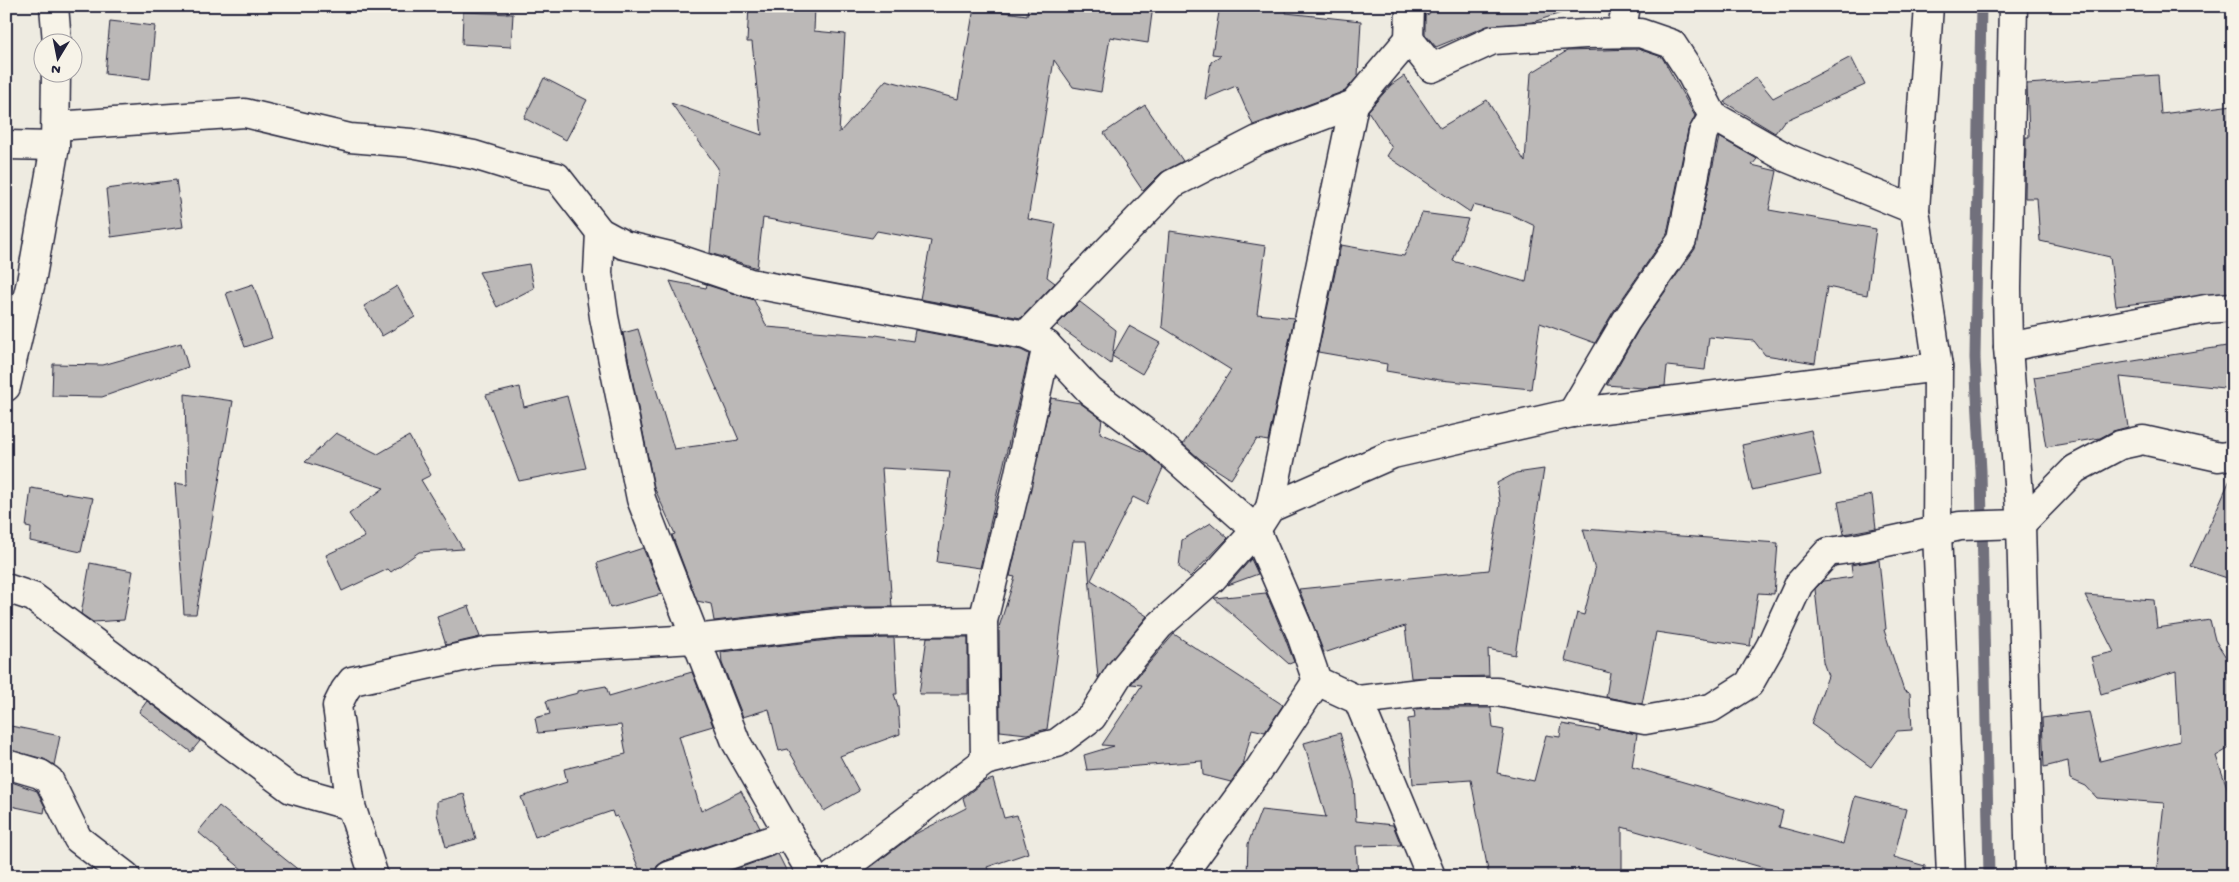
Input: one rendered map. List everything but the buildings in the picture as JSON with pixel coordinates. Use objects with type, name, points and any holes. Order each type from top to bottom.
[{"type":"street","points":[[54,6],[56,32]]},
{"type":"street","points":[[1410,6],[1410,39],[1432,68],[1493,40],[1640,33],[1672,44],[1689,70],[1713,116],[1787,158],[1915,210]]},
{"type":"street","points":[[1621,34],[1626,6]]},
{"type":"street","points":[[1929,6],[1915,210],[1938,367],[1949,529],[1951,876]]},
{"type":"street","points":[[2013,6],[2007,279],[2010,525],[2030,876]]},
{"type":"street","points":[[1410,39],[1354,104],[1263,519],[1317,681],[1358,700],[1428,692],[1497,692],[1645,720],[1712,708],[1749,684],[1770,647],[1799,584],[1828,552],[1949,529],[2010,525],[2075,469],[2120,445],[2143,440],[2219,457],[2233,455]]},
{"type":"street","points":[[6,387],[31,282],[56,136],[56,82]]},
{"type":"street","points":[[985,761],[983,621],[1016,487],[1036,340],[1172,184],[1258,140],[1354,104]]},
{"type":"street","points":[[6,146],[56,136],[245,113],[350,138],[429,146],[474,155],[556,177],[600,232],[624,245],[670,256],[750,283],[1036,340],[1090,391],[1263,519]]},
{"type":"street","points":[[1572,413],[1626,321],[1682,240],[1702,132],[1713,116]]},
{"type":"street","points":[[600,232],[598,273],[604,317],[640,499],[736,742],[813,876]]},
{"type":"street","points":[[2008,347],[2206,308],[2233,307]]},
{"type":"street","points":[[833,876],[985,761],[1057,743],[1092,717],[1119,674],[1160,626],[1212,579],[1263,519],[1394,454],[1572,413],[1938,367]]},
{"type":"street","points":[[6,588],[33,597],[291,789],[351,806]]},
{"type":"street","points":[[374,876],[351,806],[337,706],[352,681],[490,651],[694,639],[837,623],[983,621]]},
{"type":"street","points":[[1181,876],[1258,771],[1317,681]]},
{"type":"street","points":[[1358,700],[1431,876]]},
{"type":"street","points":[[6,764],[40,774],[49,780],[78,839],[126,876]]},
{"type":"street","points":[[669,876],[789,834]]},
{"type":"waterway","points":[[1981,6],[1975,358],[1981,471],[1989,876]]}]
